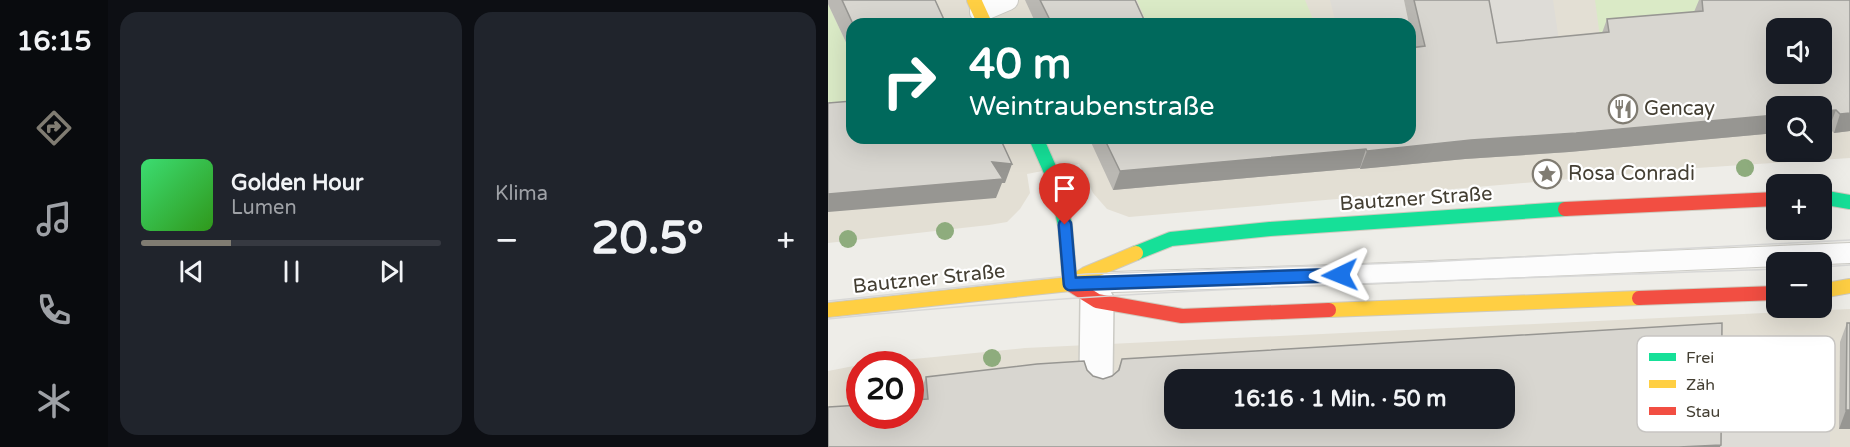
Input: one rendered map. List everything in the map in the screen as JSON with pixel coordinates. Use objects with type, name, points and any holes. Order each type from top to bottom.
[{"type":"main road","points":[[1039,144],[1055,181],[1065,225],[1070,284],[1097,301],[1182,315],[1766,293]]},
{"type":"main road","points":[[1832,198],[1850,202]]},
{"type":"main road","name":"Bautzner Straße","points":[[828,310],[1070,284],[1086,274],[1171,239],[1270,229],[1474,214],[1766,199]]},
{"type":"main road","points":[[1832,289],[1850,286]]},
{"type":"street","points":[[1096,379],[1097,301]]},
{"type":"lane","points":[[980,12],[1008,0]]},
{"type":"lane","points":[[1070,284],[1850,253]]},
{"type":"shaded area","points":[[828,0],[1850,0],[1850,158],[1832,159],[1832,96],[1766,96],[1766,162],[1789,162],[1129,217],[1107,209],[1093,193],[1079,164],[1027,174],[1030,193],[1020,209],[1007,222],[828,243]]},
{"type":"shaded area","points":[[1330,0],[1404,0],[1408,18],[1334,18]]},
{"type":"shaded area","points":[[1478,0],[1553,0],[1561,55],[1490,61]]},
{"type":"shaded area","points":[[1850,309],[1850,447],[828,447],[828,371],[846,368],[846,429],[924,429],[924,358],[1025,348],[1766,313],[1766,318],[1832,318],[1832,310]]},
{"type":"shaded area","points":[[1714,432],[1830,432],[1830,447],[1714,447]]},
{"type":"green space","points":[[1137,0],[1305,0],[1312,18],[1144,18]]},
{"type":"green space","points":[[1595,0],[1765,0],[1600,37]]},
{"type":"green space","points":[[828,4],[846,42],[846,126],[828,128]]},
{"type":"building","points":[[842,0],[935,0],[943,18],[850,18]]},
{"type":"building","points":[[1040,0],[1135,0],[1143,18],[1049,18]]},
{"type":"building","points":[[1414,0],[1489,0],[1497,43],[1609,32],[1607,19],[1703,11],[1702,0],[1850,0],[1850,113],[1840,114],[1836,110],[1832,110],[1832,96],[1766,96],[1766,116],[1120,171],[1107,144],[1416,144],[1416,47],[1425,46]]},
{"type":"building","points":[[846,102],[846,144],[1003,144],[1012,164],[992,162],[1003,179],[828,194],[828,103]]},
{"type":"building","points":[[1722,323],[1722,336],[1637,336],[1637,432],[1721,432],[1721,445],[1679,447],[828,447],[828,407],[846,406],[846,429],[924,429],[924,399],[928,399],[926,377],[1084,361],[1087,370],[1093,376],[1103,379],[1119,370],[1122,359]]},
{"type":"building","points":[[1847,323],[1850,323],[1850,410],[1846,410]]},
{"type":"tram line","points":[[828,301],[1086,274],[1425,262],[1850,240]]},
{"type":"tram line","points":[[1832,266],[1850,265]]},
{"type":"tram line","points":[[828,319],[946,308],[1183,292],[1766,269]]},
{"type":"traffic: fast","points":[[1039,144],[1055,181],[1065,225],[1070,284]]},
{"type":"traffic: fast","points":[[1832,199],[1850,202]]},
{"type":"traffic: fast","points":[[1136,253],[1171,239],[1270,229],[1565,209]]},
{"type":"traffic: slow","points":[[974,0],[982,18]]},
{"type":"traffic: slow","points":[[828,310],[1070,284],[1086,274],[1136,253]]},
{"type":"traffic: slow","points":[[1832,289],[1850,286]]},
{"type":"traffic: slow","points":[[1329,310],[1639,298]]},
{"type":"traffic: jam","points":[[1565,209],[1766,199]]},
{"type":"traffic: jam","points":[[1070,284],[1097,301],[1182,316],[1329,310]]},
{"type":"traffic: jam","points":[[1639,298],[1766,293]]},
{"type":"place","name":"Gencay","points":[[1623,109]]},
{"type":"place","name":"Rosa Conradi","points":[[1547,174]]},
{"type":"route","points":[[1065,225],[1070,284],[1340,275]]}]
